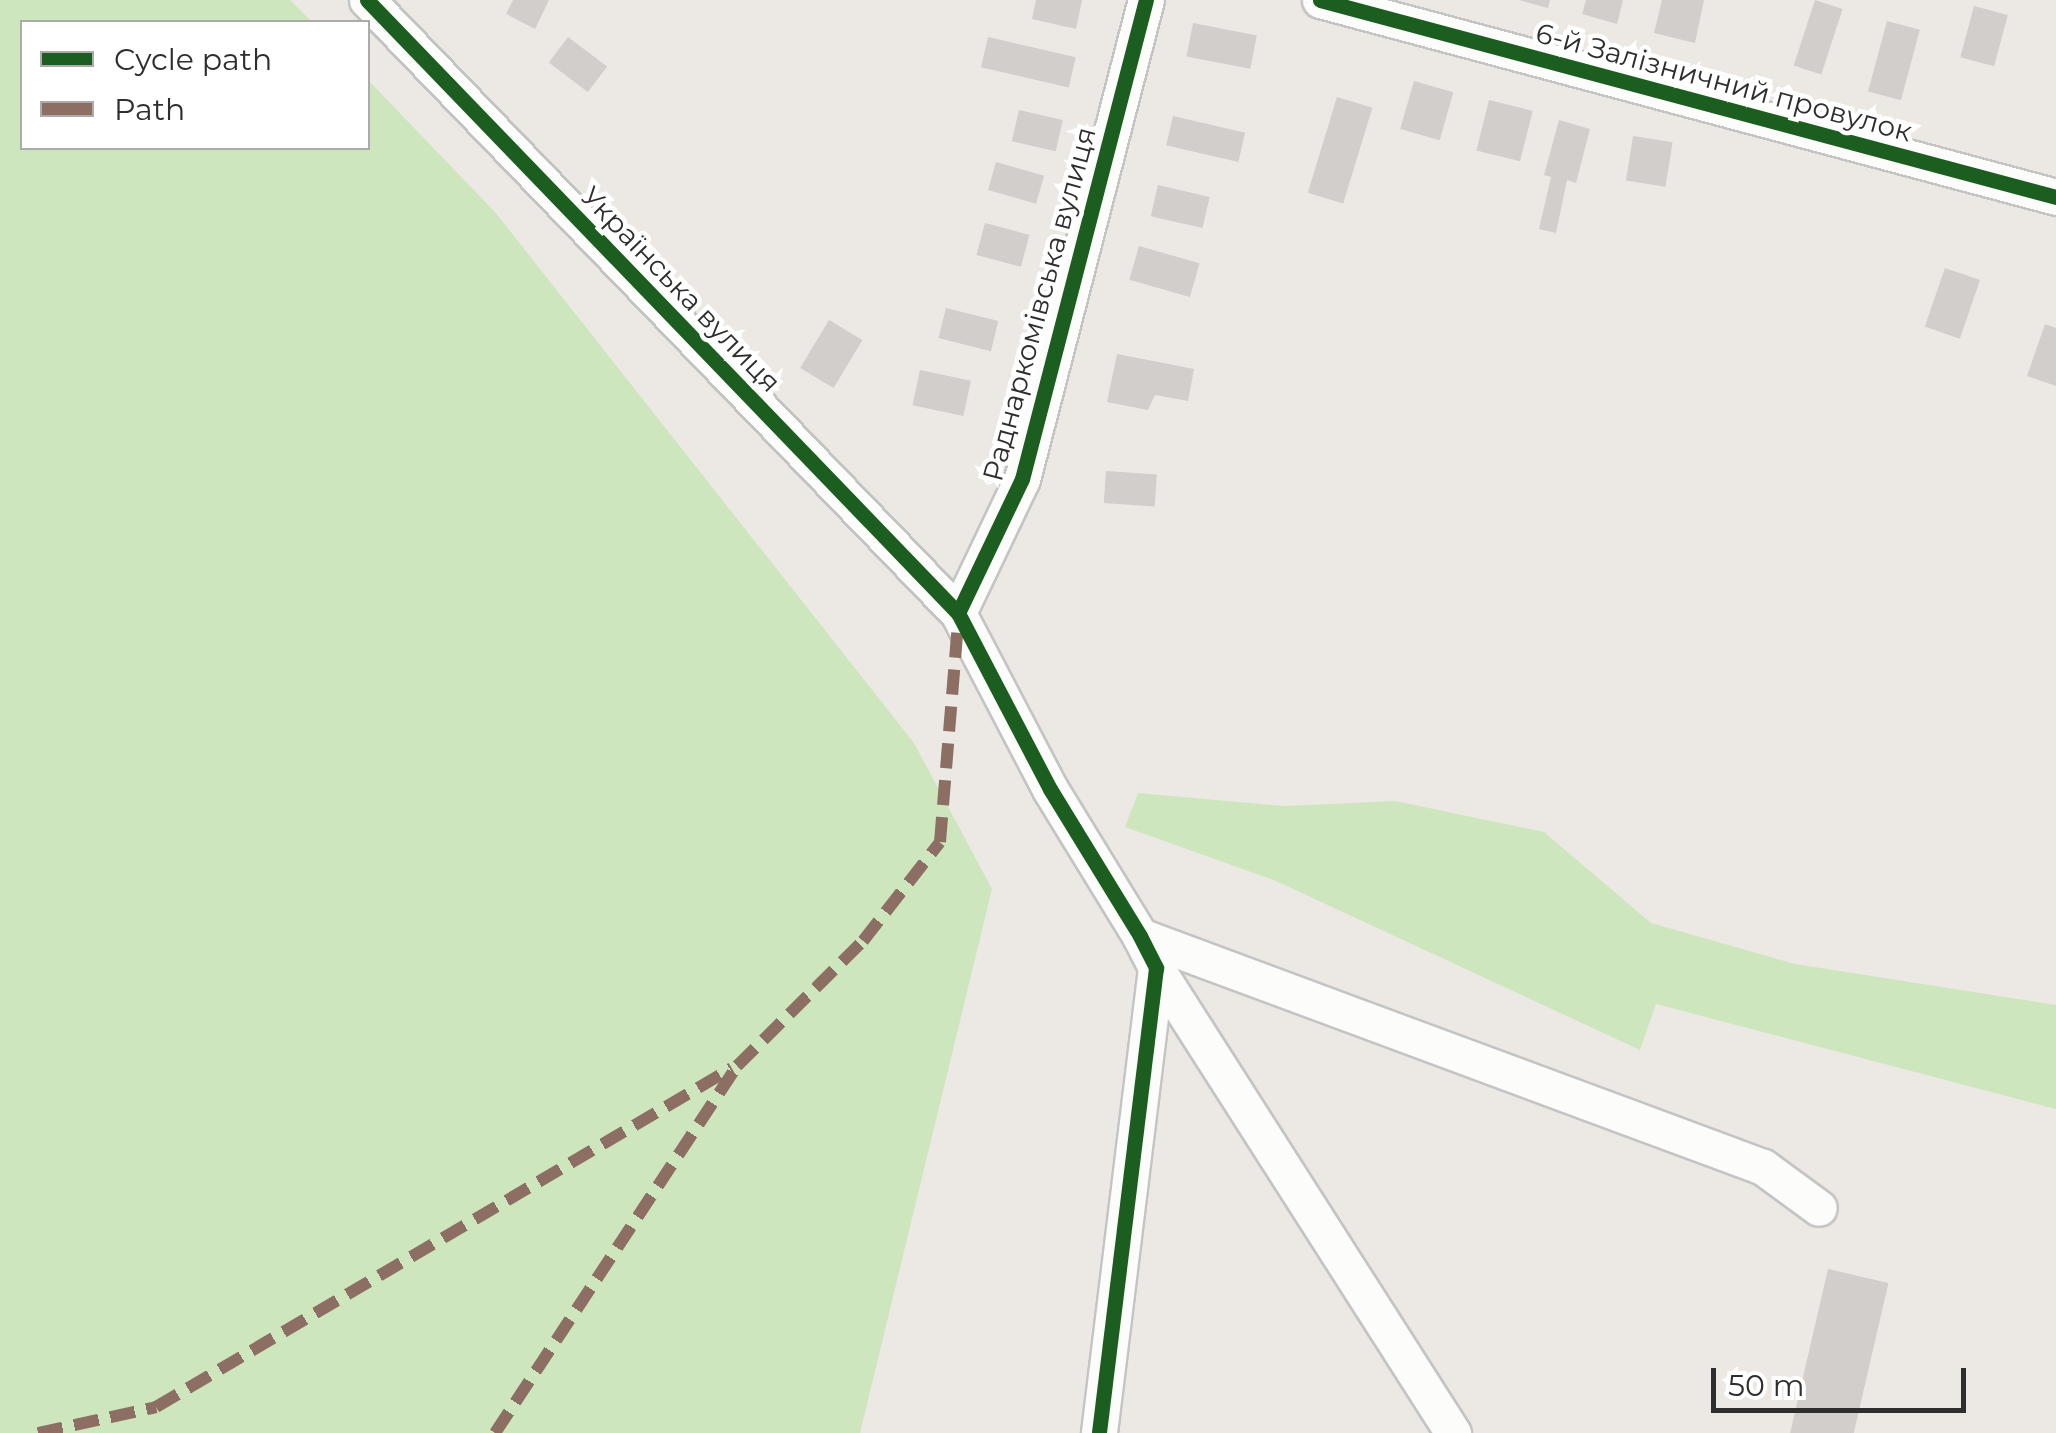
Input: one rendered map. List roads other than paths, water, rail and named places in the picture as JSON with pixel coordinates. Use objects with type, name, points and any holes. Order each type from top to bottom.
[{"type":"street","name":"Українська вулиця","points":[[367,0],[958,613],[1050,789],[1156,968],[1453,1433]]},
{"type":"street","name":"Раднаркомівська вулиця","points":[[958,613],[1022,479],[1146,0]]},
{"type":"street","name":"6-й Залізничний провулок","points":[[1320,0],[2056,197]]},
{"type":"street","points":[[1140,936],[1763,1167],[1819,1208]]},
{"type":"street","points":[[1099,1433],[1156,968]]}]
